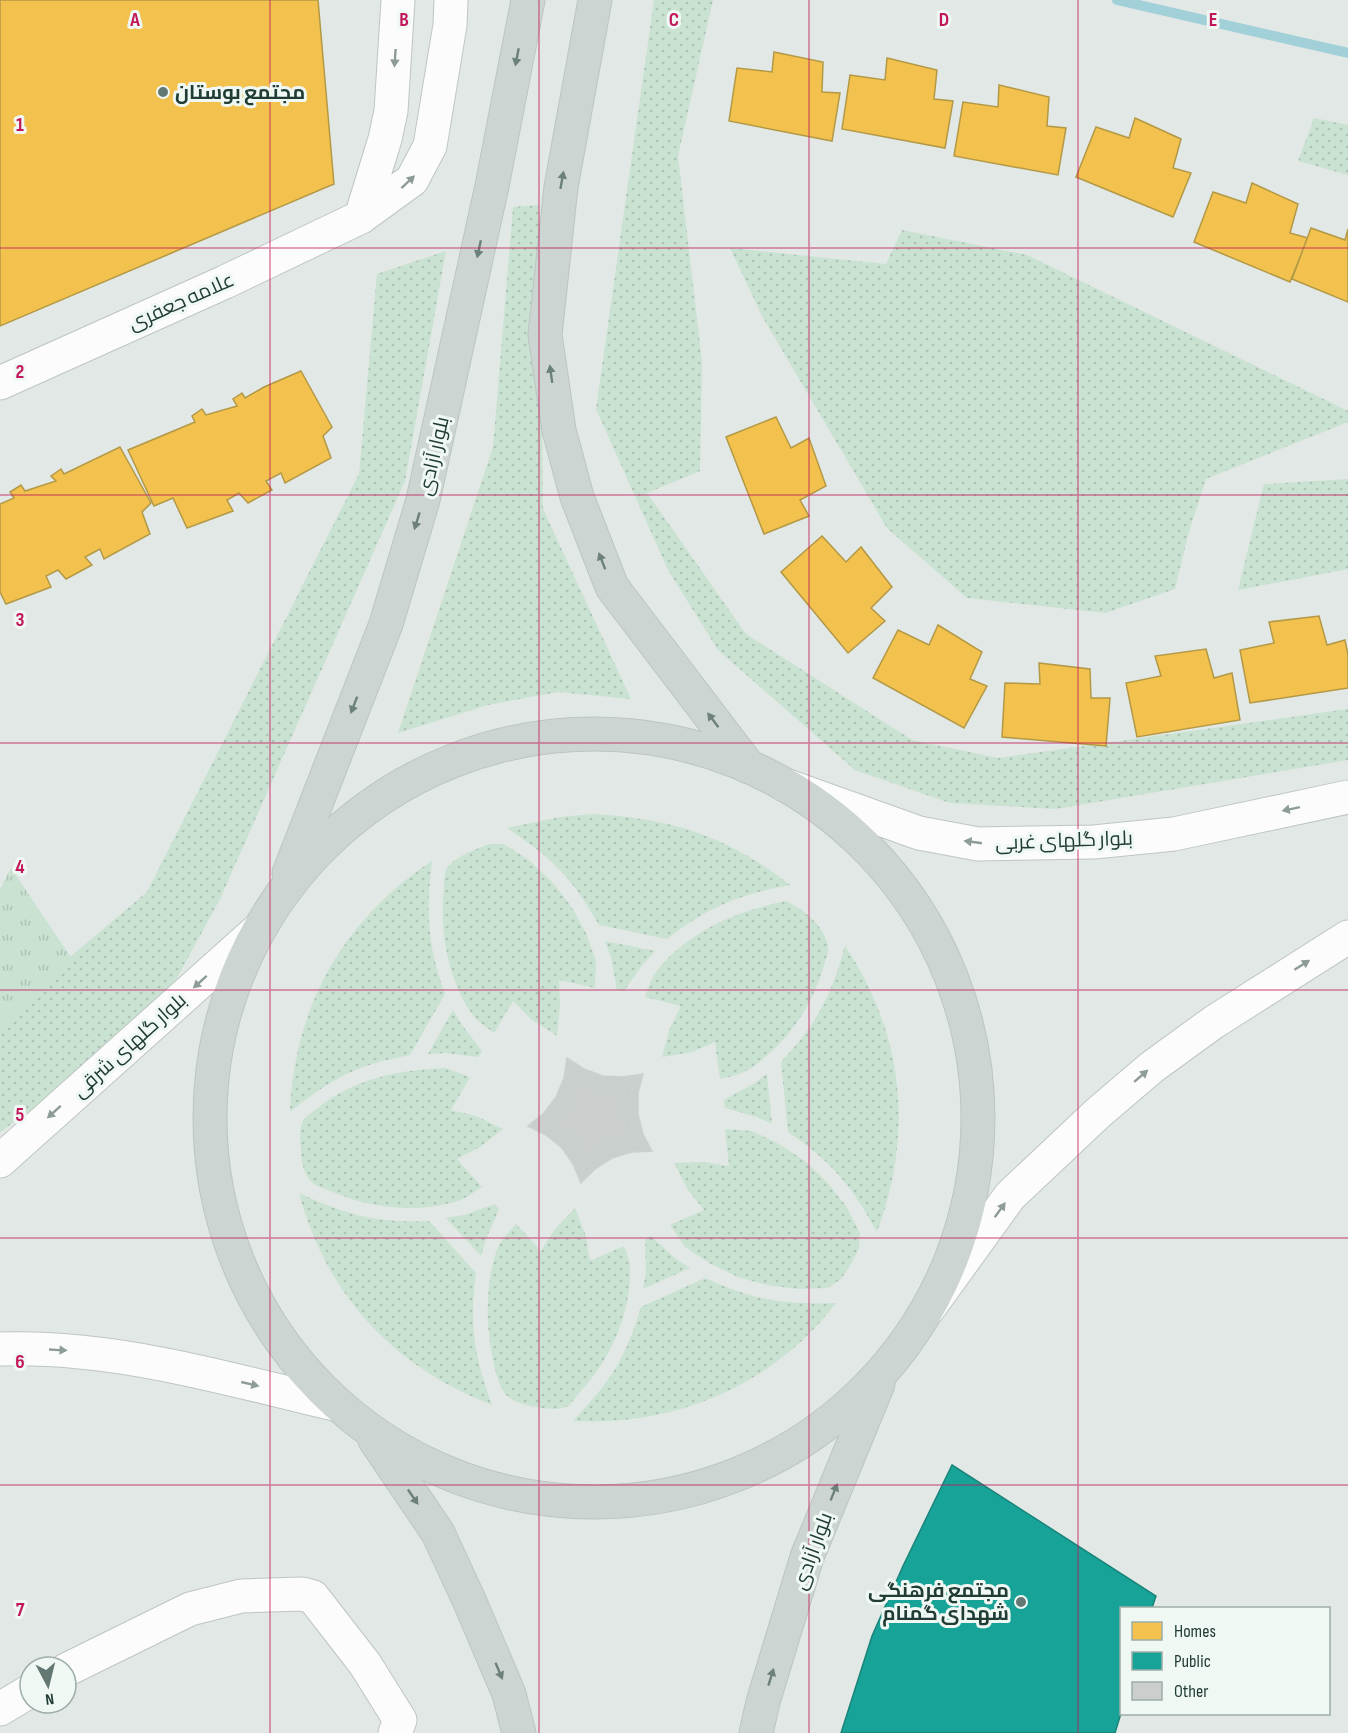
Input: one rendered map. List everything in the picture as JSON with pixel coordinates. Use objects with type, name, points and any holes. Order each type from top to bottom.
[{"type":"main road","points":[[361,217],[385,139],[391,111],[398,0]]},
{"type":"main road","name":"علامه جعفری","points":[[0,383],[225,282],[361,217],[412,180],[430,146],[450,25],[451,0]]},
{"type":"main road","name":"بلوار آزادی","points":[[281,895],[386,624],[423,500],[492,186],[528,0]]},
{"type":"main road","points":[[595,0],[561,187],[545,335],[559,430],[577,497],[612,587],[749,766]]},
{"type":"main road","points":[[929,1308],[962,1235],[972,1196],[978,1156],[980,1116],[978,1076],[971,1036],[946,960],[927,924],[905,891],[850,831],[819,806],[785,784],[749,766],[701,750],[632,736],[592,734],[551,737],[473,754],[408,783],[366,810],[334,835],[306,863],[281,895],[259,929],[241,965],[227,1002],[210,1081],[209,1122],[211,1161],[228,1240],[257,1304],[284,1346],[309,1377],[369,1431],[403,1452],[439,1470],[487,1487],[556,1500],[596,1502],[636,1500],[676,1494],[715,1483],[789,1450],[822,1428],[854,1402],[882,1374],[1010,1196],[1098,1113],[1152,1067],[1214,1022],[1348,937]]},
{"type":"main road","name":"بلوار گلهای غربی","points":[[785,784],[920,833],[978,844],[1094,842],[1174,834],[1348,797]]},
{"type":"main road","name":"بلوار گلهای شرقی","points":[[0,1161],[259,929]]},
{"type":"main road","points":[[0,1349],[71,1350],[179,1367],[338,1405]]},
{"type":"main road","name":"بلوار آزادی","points":[[756,1733],[763,1702],[807,1557],[882,1374]]},
{"type":"main road","points":[[369,1431],[438,1533],[470,1600],[509,1694],[519,1733]]},
{"type":"main road","points":[[78,1664],[190,1609],[241,1596],[302,1594],[313,1598],[365,1664],[400,1720],[395,1733]]},
{"type":"main road","points":[[0,1709],[18,1698]]},
{"type":"green space","points":[[654,0],[713,0],[678,156],[702,362],[700,471],[647,493],[746,634],[912,740],[998,758],[1348,709],[1348,760],[1056,809],[950,803],[855,770],[718,650],[668,570],[596,409]]},
{"type":"green space","points":[[1314,118],[1348,125],[1348,175],[1298,161]]},
{"type":"green space","points":[[539,205],[543,509],[631,699],[558,692],[488,705],[398,733],[493,447],[513,207]]},
{"type":"green space","points":[[902,230],[1027,255],[1348,411],[1348,422],[1206,479],[1188,535],[1175,589],[1105,613],[967,598],[887,528],[762,316],[730,248],[886,264]]},
{"type":"green space","points":[[446,251],[405,481],[220,899],[152,1024],[0,1132],[0,1016],[147,892],[359,474],[377,274]]},
{"type":"green space","points":[[1348,479],[1348,569],[1238,590],[1264,484]]},
{"type":"green space","points":[[592,814],[647,820],[697,833],[744,854],[790,885],[725,903],[697,918],[667,939],[599,925],[580,894],[560,870],[537,849],[507,828],[560,817]]},
{"type":"green space","points":[[489,844],[504,844],[530,861],[552,882],[571,906],[586,933],[596,961],[595,988],[559,980],[560,1006],[557,1036],[531,1019],[513,1001],[494,1033],[473,1015],[457,987],[444,938],[445,872],[459,857]]},
{"type":"green space","points":[[432,861],[429,897],[431,944],[445,994],[410,1055],[375,1063],[346,1074],[319,1090],[290,1112],[294,1073],[302,1036],[313,1001],[330,969],[349,938],[373,910],[401,884]]},
{"type":"green space","points":[[11,868],[74,962],[0,1028],[0,889]]},
{"type":"green space","points":[[786,901],[818,925],[826,939],[828,949],[813,996],[795,1025],[760,1062],[737,1075],[720,1079],[715,1042],[692,1052],[662,1057],[670,1028],[681,1006],[645,997],[656,972],[683,945],[714,925],[767,905]]},
{"type":"green space","points":[[605,941],[655,951],[624,991],[617,990],[611,957]]},
{"type":"green space","points":[[845,946],[865,979],[880,1014],[891,1049],[897,1085],[899,1121],[896,1158],[889,1195],[877,1232],[859,1201],[840,1176],[817,1154],[788,1132],[781,1062],[804,1035],[821,1008],[834,980]]},
{"type":"green space","points":[[453,1010],[482,1051],[478,1057],[446,1053],[428,1054]]},
{"type":"green space","points":[[445,1068],[470,1077],[451,1110],[476,1116],[503,1129],[480,1147],[457,1159],[482,1187],[458,1201],[409,1208],[359,1201],[320,1187],[309,1179],[301,1157],[300,1138],[302,1124],[308,1115],[334,1096],[364,1082],[412,1071]]},
{"type":"green space","points":[[767,1074],[772,1124],[725,1108],[724,1100]]},
{"type":"green space","points":[[725,1129],[752,1131],[779,1144],[805,1161],[827,1182],[846,1206],[860,1233],[859,1248],[841,1279],[828,1288],[798,1289],[767,1285],[738,1277],[711,1264],[685,1247],[670,1225],[704,1210],[688,1190],[674,1163],[704,1162],[729,1166]]},
{"type":"green space","points":[[299,1193],[332,1207],[362,1216],[393,1221],[429,1221],[476,1273],[473,1325],[477,1355],[492,1405],[424,1370],[395,1348],[369,1323],[346,1295],[327,1264],[311,1230]]},
{"type":"green space","points":[[495,1204],[499,1209],[481,1256],[446,1218],[464,1215]]},
{"type":"green space","points":[[575,1208],[586,1236],[590,1261],[624,1246],[630,1270],[626,1305],[609,1352],[571,1403],[558,1409],[532,1406],[507,1396],[500,1385],[495,1368],[488,1312],[489,1283],[493,1263],[499,1245],[516,1224],[541,1251],[555,1229]]},
{"type":"green space","points":[[651,1236],[676,1259],[690,1268],[643,1289],[646,1272],[645,1239]]},
{"type":"green space","points":[[705,1278],[769,1300],[836,1303],[811,1332],[782,1357],[752,1378],[719,1395],[685,1408],[649,1416],[611,1421],[573,1421],[607,1381],[623,1355],[641,1307]]},
{"type":"building: Homes","name":"مجتمع بوستان","points":[[0,0],[318,0],[334,184],[0,326]]},
{"type":"building: Homes","points":[[774,52],[823,62],[822,92],[840,93],[832,141],[729,121],[737,68],[772,72]]},
{"type":"building: Homes","points":[[887,58],[937,70],[934,99],[953,101],[945,148],[842,129],[850,75],[885,80]]},
{"type":"building: Homes","points":[[999,85],[1049,97],[1047,126],[1066,128],[1058,175],[954,156],[963,102],[998,107]]},
{"type":"building: Homes","points":[[1135,118],[1181,139],[1173,168],[1191,173],[1173,217],[1076,177],[1096,127],[1129,138]]},
{"type":"building: Homes","points":[[1252,183],[1298,204],[1290,233],[1308,238],[1290,282],[1194,242],[1213,192],[1246,203]]},
{"type":"building: Homes","points":[[1311,228],[1345,240],[1348,229],[1348,302],[1292,279]]},
{"type":"building: Homes","points":[[301,371],[332,427],[323,436],[331,458],[285,483],[281,473],[266,481],[272,490],[248,503],[239,493],[227,500],[233,511],[187,528],[173,498],[154,506],[128,450],[195,422],[192,416],[202,409],[206,415],[237,406],[233,399],[242,393],[245,398]]},
{"type":"building: Homes","points":[[776,417],[791,448],[809,438],[826,486],[800,500],[809,516],[764,534],[726,437]]},
{"type":"building: Homes","points":[[120,447],[151,503],[142,512],[150,534],[104,559],[100,549],[85,557],[92,565],[66,579],[58,570],[46,576],[51,587],[6,604],[0,592],[0,504],[14,498],[10,492],[21,485],[25,491],[56,481],[51,476],[61,469],[64,474]]},
{"type":"building: Homes","points":[[822,536],[846,562],[861,547],[892,587],[871,608],[885,621],[848,653],[781,572]]},
{"type":"building: Homes","points":[[1319,616],[1327,645],[1345,640],[1348,655],[1348,688],[1250,703],[1240,650],[1274,643],[1269,622]]},
{"type":"building: Homes","points":[[938,625],[982,652],[970,679],[987,686],[964,728],[873,678],[898,630],[929,645]]},
{"type":"building: Homes","points":[[1206,649],[1214,678],[1232,673],[1240,720],[1137,737],[1126,683],[1161,676],[1155,656]]},
{"type":"building: Homes","points":[[1039,663],[1090,669],[1091,698],[1110,698],[1106,746],[1002,737],[1005,683],[1040,684]]},
{"type":"building: Public","name":"مجتمع فرهنگی شهدای گمنام","points":[[952,1465],[1156,1596],[1152,1607],[1120,1607],[1120,1715],[1115,1733],[841,1733],[872,1636]]},
{"type":"building: Other","points":[[567,1058],[584,1069],[603,1076],[623,1077],[643,1074],[638,1093],[638,1114],[643,1134],[652,1151],[632,1152],[612,1158],[595,1169],[581,1183],[573,1164],[562,1148],[546,1135],[528,1126],[544,1113],[556,1097],[564,1078]],"holes":[[[572,1070],[586,1078],[617,1085],[634,1083],[630,1098],[630,1115],[633,1130],[640,1145],[624,1146],[609,1151],[595,1159],[583,1170],[568,1143],[556,1132],[542,1124],[563,1101]]]},
{"type":"building: Other","points":[[572,1070],[601,1083],[617,1085],[634,1083],[630,1098],[630,1115],[633,1130],[640,1145],[624,1146],[609,1151],[595,1159],[583,1170],[568,1143],[556,1132],[542,1124],[563,1101]],"holes":[[[578,1082],[600,1091],[624,1092],[622,1115],[629,1138],[605,1144],[586,1157],[573,1137],[555,1123],[570,1105]]]},
{"type":"building: Other","points":[[578,1082],[600,1091],[624,1092],[622,1115],[629,1138],[605,1144],[586,1157],[573,1137],[555,1123],[570,1105]]},
{"type":"waterway","points":[[1117,0],[1348,53]]},
{"type":"place","name":"مجتمع بوستان","points":[[163,92]]},
{"type":"place","name":"مجتمع فرهنگی شهدای گمنام","points":[[1021,1602]]}]
